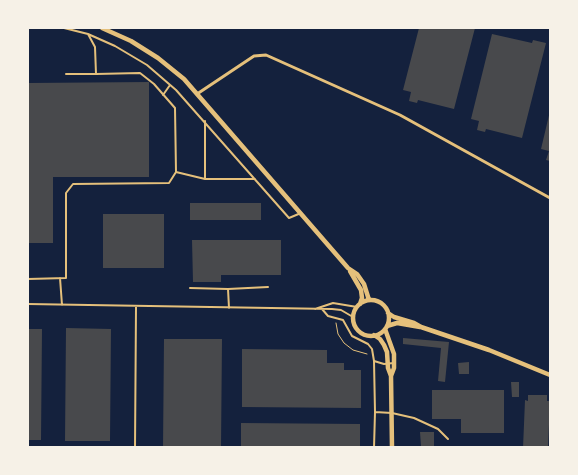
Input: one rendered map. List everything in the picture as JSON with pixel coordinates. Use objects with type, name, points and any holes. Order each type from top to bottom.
[{"type":"street","points":[[102,28],[131,41],[158,58],[184,79],[348,268],[361,280],[369,300]]},
{"type":"street","points":[[197,94],[254,56],[266,54],[400,115],[550,198]]},
{"type":"street","points":[[348,268],[361,290],[362,298],[353,317],[354,324],[362,333],[374,335],[380,339],[387,352],[387,364],[391,376]]},
{"type":"street","points":[[358,305],[369,300],[379,302],[394,317],[421,327]]},
{"type":"street","points":[[388,313],[386,328],[392,345],[394,364],[391,376],[392,448]]},
{"type":"street","points":[[374,335],[398,323],[421,327],[489,350],[550,374]]},
{"type":"lane","points":[[64,28],[88,34],[115,46],[147,65],[170,85],[205,121],[289,218],[301,213]]},
{"type":"lane","points":[[88,34],[95,47],[96,74]]},
{"type":"lane","points":[[28,279],[66,278],[66,193],[72,184],[169,183],[176,172],[175,108],[140,73],[66,74]]},
{"type":"lane","points":[[163,95],[170,85]]},
{"type":"lane","points":[[205,121],[205,178]]},
{"type":"lane","points":[[176,172],[205,178],[256,179]]},
{"type":"lane","points":[[60,278],[62,305]]},
{"type":"lane","points":[[190,288],[268,288]]},
{"type":"lane","points":[[228,289],[229,308]]},
{"type":"lane","points":[[313,309],[333,303],[358,305]]},
{"type":"lane","points":[[28,304],[322,309],[341,310],[353,317]]},
{"type":"lane","points":[[134,448],[136,307]]},
{"type":"lane","points":[[322,309],[328,316],[344,320],[352,336],[371,347],[374,361],[374,448]]},
{"type":"lane","points":[[374,361],[394,364]]},
{"type":"lane","points":[[375,412],[408,416],[438,429],[448,439]]},
{"type":"path","points":[[336,323],[338,334],[344,343],[352,350],[367,354]]},
{"type":"building","points":[[419,28],[475,28],[454,109],[418,100],[417,103],[409,101],[411,92],[403,90]]},
{"type":"building","points":[[492,34],[532,43],[533,40],[546,43],[522,138],[486,129],[485,132],[477,130],[479,121],[471,119]]},
{"type":"building","points":[[149,82],[149,177],[53,177],[53,243],[28,243],[28,83]]},
{"type":"building","points":[[550,111],[550,161],[546,160],[549,151],[541,149]]},
{"type":"building","points":[[190,203],[261,203],[261,220],[190,220]]},
{"type":"building","points":[[103,214],[164,214],[164,268],[103,268]]},
{"type":"building","points":[[192,240],[281,240],[281,275],[221,275],[221,282],[193,282]]},
{"type":"building","points":[[66,328],[111,329],[110,441],[65,441]]},
{"type":"building","points":[[28,329],[42,329],[41,440],[28,440]]},
{"type":"building","points":[[403,338],[449,342],[445,382],[438,381],[441,348],[403,344]]},
{"type":"building","points":[[164,339],[222,339],[221,448],[163,448]]},
{"type":"building","points":[[242,349],[327,350],[327,363],[344,363],[344,370],[361,370],[361,408],[242,407]]},
{"type":"building","points":[[469,362],[469,374],[459,374],[458,363]]},
{"type":"building","points":[[511,382],[519,382],[519,397],[512,397]]},
{"type":"building","points":[[432,390],[504,390],[504,433],[461,433],[461,419],[432,419]]},
{"type":"building","points":[[528,395],[547,395],[547,401],[550,401],[548,448],[523,448],[525,400],[528,401]]},
{"type":"building","points":[[241,423],[360,424],[360,448],[241,448]]},
{"type":"building","points":[[420,432],[434,432],[434,446],[421,446]]}]
